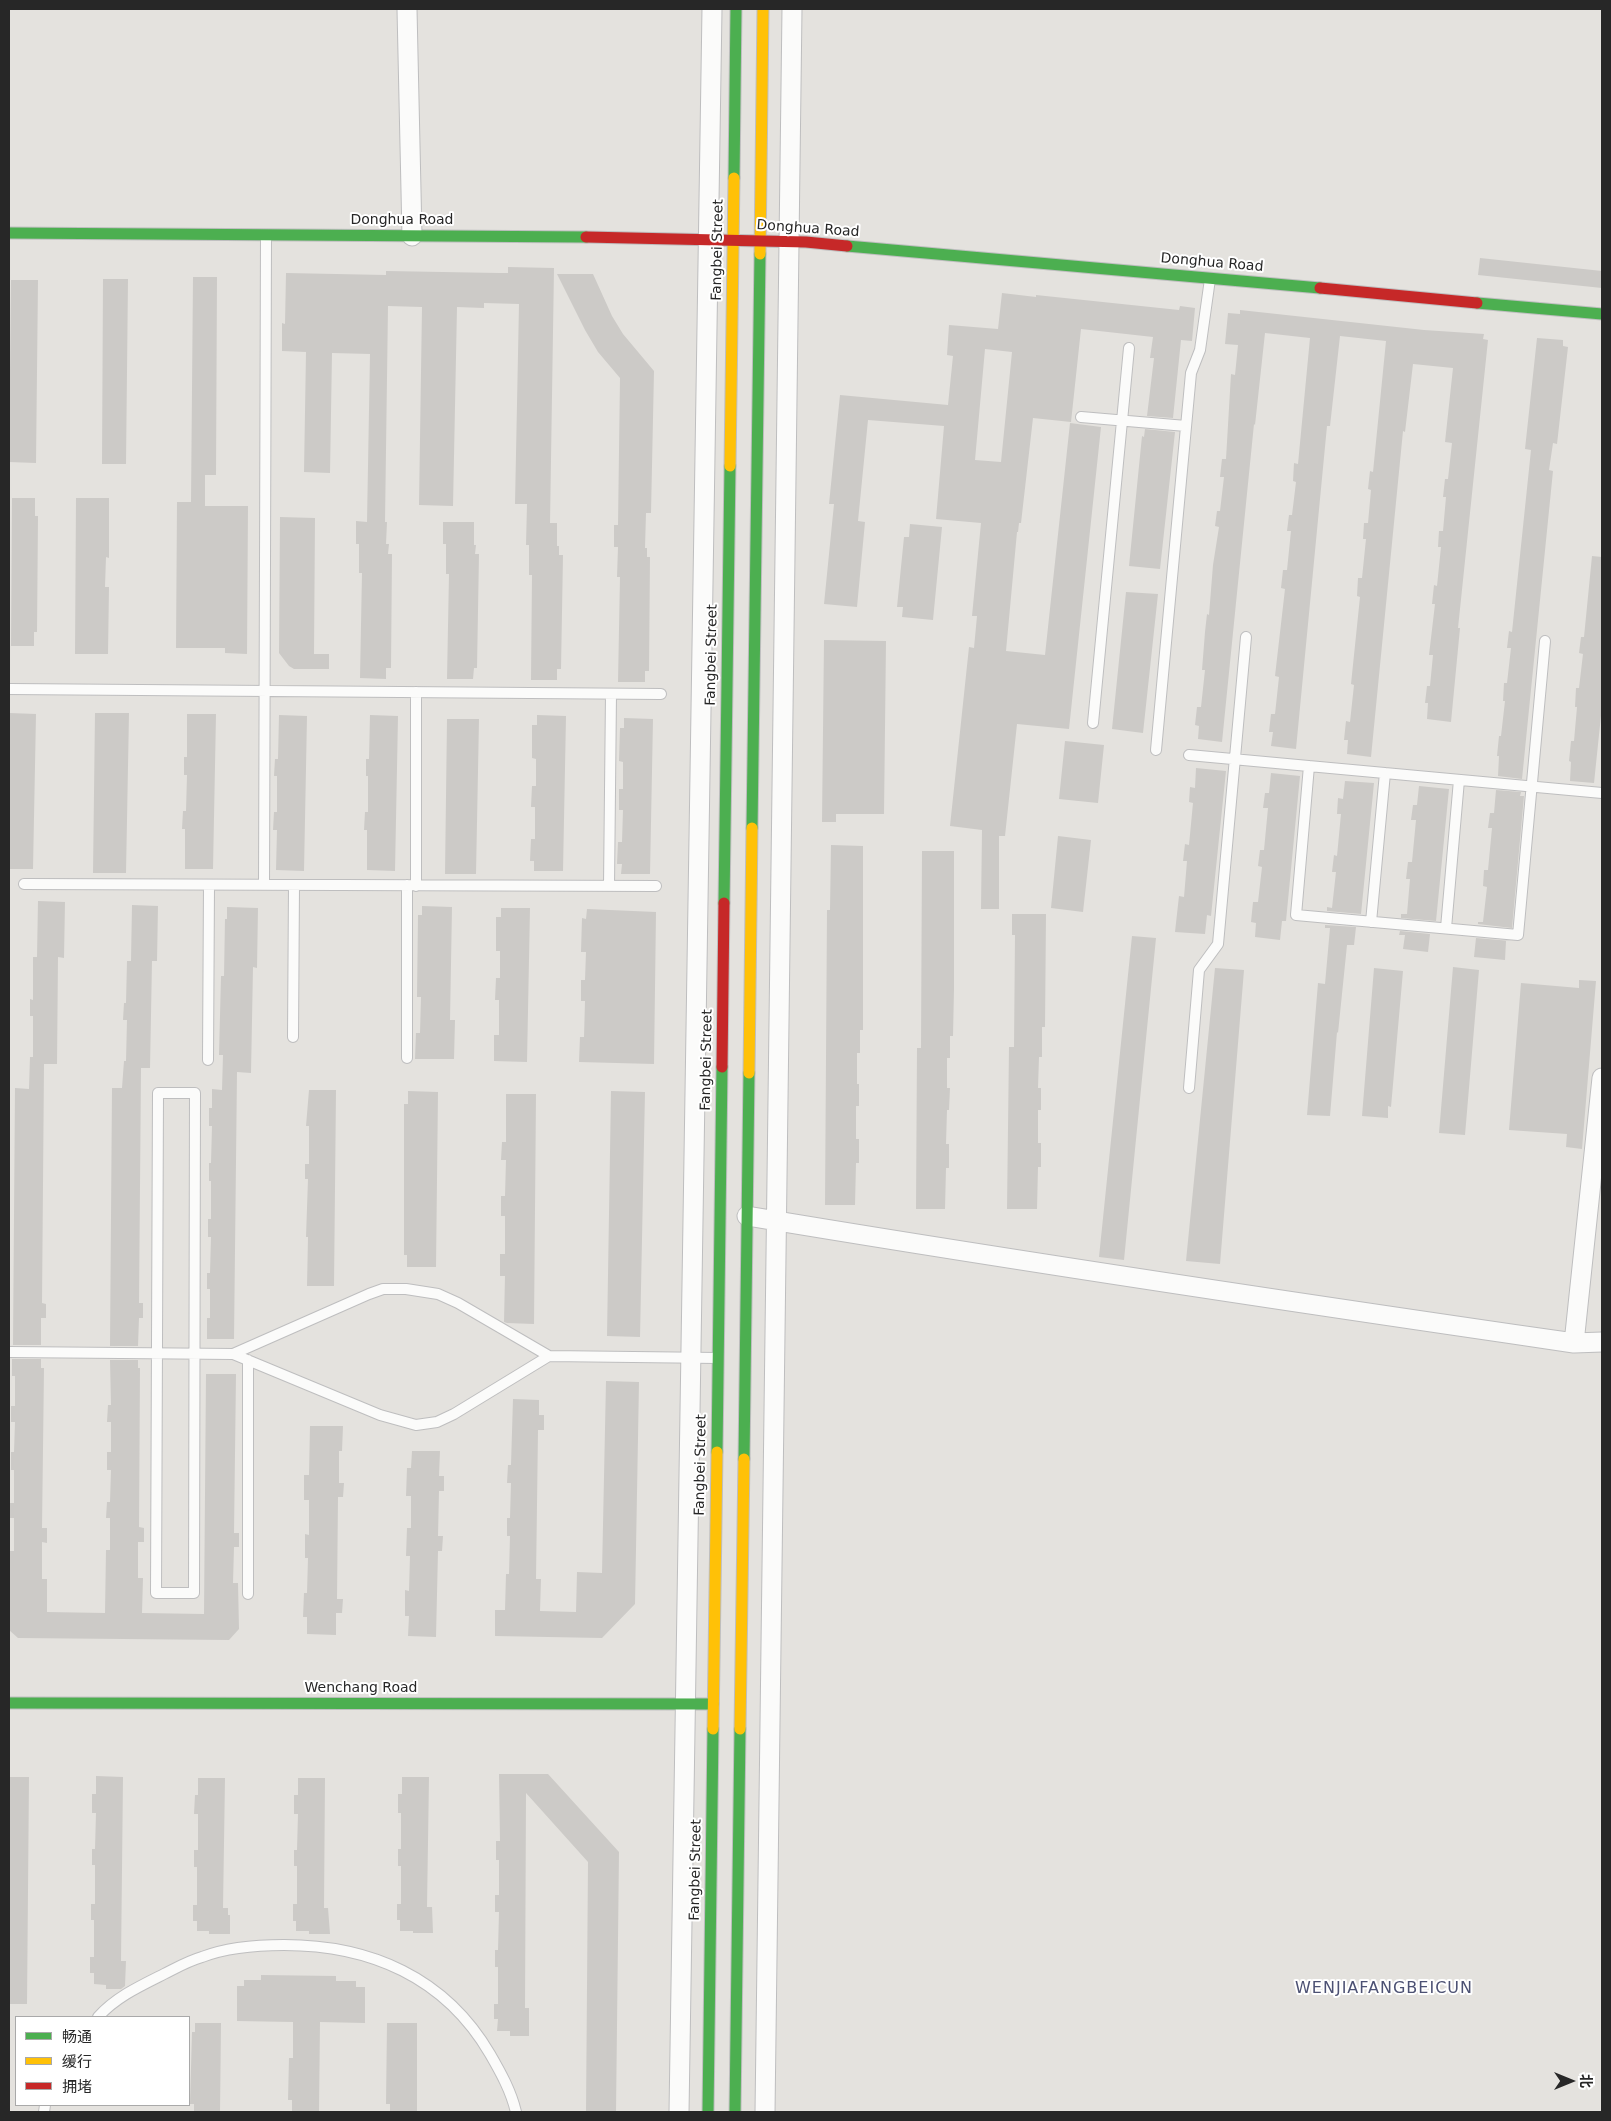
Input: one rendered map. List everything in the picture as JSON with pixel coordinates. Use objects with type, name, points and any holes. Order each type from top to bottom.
[{"type":"main road","name":"Fangbei Street","points":[[708,2112],[736,9]]},
{"type":"main road","points":[[735,2112],[763,9]]},
{"type":"main road","name":"Donghua Road","points":[[9,233],[760,240],[1210,278],[1602,314]]},
{"type":"main road","name":"Wenchang Road","points":[[9,1702],[713,1704]]},
{"type":"street","points":[[407,9],[412,236]]},
{"type":"street","points":[[679,2112],[712,9]]},
{"type":"street","points":[[765,2112],[792,9]]},
{"type":"street","points":[[1574,1343],[1594,1231],[1602,1078]]},
{"type":"street","points":[[747,1216],[1252,1296],[1574,1343],[1602,1342]]},
{"type":"lane","points":[[264,885],[266,235]]},
{"type":"lane","points":[[1156,750],[1191,373],[1200,350],[1210,278]]},
{"type":"lane","points":[[1093,723],[1129,348]]},
{"type":"lane","points":[[1081,417],[1186,426]]},
{"type":"lane","points":[[1188,1088],[1199,970],[1218,944],[1246,637]]},
{"type":"lane","points":[[1309,766],[1296,915],[1518,935],[1545,642]]},
{"type":"lane","points":[[9,689],[662,694]]},
{"type":"lane","points":[[407,1058],[416,692]]},
{"type":"lane","points":[[609,886],[611,694]]},
{"type":"lane","points":[[1189,755],[1602,793]]},
{"type":"lane","points":[[1371,922],[1385,773]]},
{"type":"lane","points":[[1446,928],[1459,780]]},
{"type":"lane","points":[[24,884],[656,886]]},
{"type":"lane","points":[[208,1060],[209,885]]},
{"type":"lane","points":[[293,1037],[294,885]]},
{"type":"lane","points":[[158,1093],[195,1093],[194,1354],[194,1593],[156,1593],[158,1093]]},
{"type":"lane","points":[[233,1354],[369,1294],[383,1290],[406,1289],[429,1292],[458,1303],[549,1356],[718,1358]]},
{"type":"lane","points":[[9,1352],[233,1354],[380,1415],[416,1425],[437,1422],[454,1414],[549,1356]]},
{"type":"lane","points":[[248,1360],[248,1594]]},
{"type":"lane","points":[[99,2016],[114,2003],[139,1987],[184,1964],[220,1951],[272,1945],[300,1945],[328,1947],[368,1955],[413,1977],[458,2011],[483,2041],[509,2088],[516,2112]]},
{"type":"building","points":[[1480,258],[1602,271],[1602,288],[1478,275]]},
{"type":"building","points":[[508,267],[554,268],[550,523],[557,523],[557,546],[559,546],[559,555],[563,555],[561,669],[557,669],[557,680],[531,680],[532,575],[529,575],[529,545],[526,545],[527,504],[515,504],[519,304],[484,303],[484,308],[457,307],[453,506],[419,505],[422,307],[388,306],[385,522],[387,522],[386,544],[389,544],[388,554],[392,554],[391,668],[386,668],[386,679],[360,678],[362,573],[359,573],[359,544],[356,544],[356,521],[367,522],[370,354],[332,353],[330,473],[304,472],[306,352],[282,351],[282,323],[285,324],[286,273],[386,275],[386,271],[508,273]]},
{"type":"building","points":[[557,274],[593,274],[612,316],[623,334],[654,371],[651,513],[646,513],[645,548],[647,548],[647,557],[650,557],[649,671],[645,671],[645,682],[618,682],[620,577],[617,577],[618,547],[614,547],[614,525],[618,525],[620,378],[598,352]]},
{"type":"building","points":[[193,277],[217,277],[216,475],[205,475],[205,506],[248,506],[247,654],[225,653],[225,648],[176,648],[177,502],[191,502]]},
{"type":"building","points":[[103,279],[128,279],[126,464],[102,464]]},
{"type":"building","points":[[11,280],[38,280],[36,463],[9,462]]},
{"type":"building","points":[[1002,293],[1179,310],[1180,306],[1195,308],[1192,341],[1181,340],[1173,418],[1147,416],[1154,358],[1150,358],[1153,337],[1081,329],[1071,422],[1033,418],[1021,523],[1019,523],[1017,532],[1006,651],[1045,655],[1070,423],[1101,427],[1069,729],[1017,724],[1005,836],[999,836],[999,909],[981,909],[982,830],[950,826],[969,647],[974,648],[977,616],[972,616],[981,523],[936,519],[944,426],[868,420],[858,521],[865,522],[857,607],[824,604],[834,504],[829,504],[840,395],[948,405],[953,356],[947,355],[949,325],[998,329]],"holes":[[[985,349],[1012,352],[1001,462],[975,460]]]},
{"type":"building","points":[[1240,310],[1424,330],[1484,334],[1483,339],[1488,340],[1458,628],[1460,628],[1451,722],[1427,719],[1428,703],[1425,703],[1427,686],[1430,686],[1433,655],[1429,655],[1435,604],[1432,604],[1434,585],[1437,586],[1441,547],[1438,547],[1439,531],[1443,531],[1446,497],[1443,497],[1445,479],[1448,479],[1452,443],[1445,442],[1453,368],[1413,364],[1405,432],[1403,431],[1371,757],[1347,754],[1348,740],[1344,740],[1346,721],[1350,722],[1354,685],[1351,684],[1360,597],[1357,596],[1358,578],[1362,578],[1366,539],[1363,539],[1364,523],[1368,523],[1371,490],[1368,489],[1370,471],[1373,472],[1386,341],[1340,336],[1330,426],[1327,426],[1296,749],[1271,746],[1273,732],[1269,732],[1271,714],[1275,714],[1279,677],[1275,676],[1285,589],[1281,588],[1283,570],[1287,570],[1291,531],[1287,531],[1289,515],[1292,515],[1296,482],[1293,481],[1294,463],[1298,464],[1310,338],[1265,333],[1222,742],[1198,739],[1199,726],[1195,725],[1197,707],[1201,707],[1205,670],[1202,670],[1205,632],[1207,614],[1209,615],[1213,565],[1219,527],[1215,526],[1217,511],[1220,511],[1224,477],[1220,477],[1222,459],[1226,459],[1231,374],[1235,375],[1238,345],[1225,344],[1228,313],[1240,314]]},
{"type":"building","points":[[1537,338],[1563,340],[1563,346],[1568,347],[1557,444],[1553,443],[1549,470],[1553,471],[1522,779],[1498,776],[1499,756],[1497,756],[1505,701],[1503,701],[1504,683],[1507,683],[1511,648],[1507,648],[1509,631],[1512,632],[1531,450],[1525,449]]},
{"type":"building","points":[[1145,429],[1175,432],[1160,569],[1129,566],[1142,436],[1144,437]]},
{"type":"building","points":[[12,498],[35,498],[35,516],[38,516],[37,632],[34,632],[34,646],[11,646]]},
{"type":"building","points":[[76,498],[109,498],[109,558],[106,557],[105,587],[109,587],[108,654],[75,654]]},
{"type":"building","points":[[280,517],[315,518],[314,654],[329,654],[329,669],[294,669],[289,666],[279,653]]},
{"type":"building","points":[[443,522],[474,522],[475,554],[479,554],[477,668],[474,668],[473,679],[447,679],[449,574],[446,574],[446,544],[443,544]]},
{"type":"building","points":[[910,524],[942,527],[933,620],[902,617],[903,607],[897,607],[904,537],[909,537]]},
{"type":"building","points":[[1592,556],[1602,557],[1602,706],[1594,783],[1570,781],[1571,762],[1569,761],[1571,741],[1574,741],[1577,707],[1575,707],[1576,688],[1579,688],[1583,654],[1579,653],[1581,637],[1584,637]]},
{"type":"building","points":[[1126,592],[1158,594],[1143,733],[1112,729]]},
{"type":"building","points":[[824,640],[886,641],[884,814],[836,814],[836,822],[822,822]]},
{"type":"building","points":[[9,713],[36,714],[33,869],[9,869]]},
{"type":"building","points":[[95,713],[129,713],[126,873],[93,873]]},
{"type":"building","points":[[187,714],[216,714],[213,869],[185,869],[185,829],[182,829],[183,811],[186,811],[187,775],[184,775],[184,757],[187,757]]},
{"type":"building","points":[[279,715],[307,716],[304,871],[276,870],[277,830],[273,830],[274,812],[277,812],[277,776],[274,776],[275,759],[278,759]]},
{"type":"building","points":[[370,715],[398,716],[395,871],[367,870],[367,830],[364,830],[365,812],[368,812],[366,759],[369,759]]},
{"type":"building","points":[[537,715],[566,716],[563,871],[534,871],[534,861],[530,861],[531,839],[535,839],[535,807],[531,807],[532,786],[536,786],[536,759],[532,758],[532,725],[537,725]]},
{"type":"building","points":[[624,718],[653,719],[650,874],[621,874],[622,864],[617,864],[618,842],[622,842],[623,810],[619,810],[619,789],[623,789],[623,762],[619,761],[620,728],[624,728]]},
{"type":"building","points":[[447,719],[479,719],[476,874],[445,874]]},
{"type":"building","points":[[1065,741],[1104,745],[1098,803],[1059,799]]},
{"type":"building","points":[[1196,768],[1226,771],[1211,916],[1207,915],[1205,934],[1175,932],[1179,896],[1184,897],[1187,861],[1183,861],[1185,844],[1189,845],[1193,803],[1189,802],[1190,787],[1195,788]]},
{"type":"building","points":[[1271,773],[1300,776],[1286,921],[1282,921],[1280,940],[1255,937],[1256,923],[1251,922],[1253,902],[1258,902],[1262,867],[1258,866],[1260,850],[1264,850],[1268,808],[1263,808],[1265,793],[1269,793]]},
{"type":"building","points":[[1345,781],[1374,783],[1361,914],[1327,911],[1327,907],[1332,908],[1336,872],[1332,872],[1334,855],[1337,856],[1341,814],[1337,814],[1338,798],[1343,799]]},
{"type":"building","points":[[1419,786],[1449,789],[1436,921],[1401,918],[1401,914],[1407,914],[1410,879],[1406,879],[1408,862],[1412,862],[1416,820],[1411,820],[1413,805],[1417,805]]},
{"type":"building","points":[[1496,790],[1521,792],[1520,796],[1524,796],[1512,928],[1478,924],[1478,922],[1483,922],[1487,887],[1483,886],[1484,870],[1488,870],[1492,828],[1488,828],[1490,813],[1494,813]]},
{"type":"building","points":[[1058,836],[1091,840],[1083,912],[1051,908]]},
{"type":"building","points":[[831,845],[863,846],[863,1030],[860,1030],[860,1053],[857,1053],[859,1106],[856,1106],[856,1139],[859,1139],[859,1163],[856,1163],[855,1205],[825,1205],[827,910],[830,910]]},
{"type":"building","points":[[922,851],[954,851],[953,1036],[950,1036],[950,1058],[947,1058],[947,1088],[950,1088],[946,1144],[949,1144],[949,1168],[946,1168],[945,1209],[916,1209],[917,1048],[921,1048]]},
{"type":"building","points":[[38,901],[65,902],[64,958],[58,957],[57,1064],[44,1064],[42,1303],[46,1304],[46,1318],[41,1318],[41,1345],[13,1345],[15,1088],[29,1089],[30,1057],[33,1057],[33,1016],[30,1016],[30,999],[33,1000],[33,957],[37,957]]},
{"type":"building","points":[[132,905],[158,906],[157,961],[152,961],[150,1068],[141,1068],[139,1303],[143,1303],[143,1318],[139,1318],[138,1346],[110,1346],[112,1088],[122,1088],[124,1061],[126,1061],[127,1020],[123,1020],[124,1003],[126,1003],[127,961],[131,961]]},
{"type":"building","points":[[422,906],[452,907],[450,1020],[455,1020],[454,1059],[415,1059],[416,1033],[420,1033],[421,997],[417,997],[418,915],[422,915]]},
{"type":"building","points":[[227,907],[258,908],[257,968],[253,967],[251,1073],[237,1072],[234,1339],[207,1339],[207,1318],[210,1318],[210,1289],[207,1289],[207,1273],[210,1273],[211,1237],[208,1237],[208,1219],[211,1219],[209,1163],[211,1163],[212,1126],[209,1126],[209,1108],[212,1108],[212,1089],[222,1090],[223,1055],[219,1055],[221,976],[224,976]]},
{"type":"building","points":[[501,908],[530,908],[527,1062],[494,1061],[494,1035],[499,1035],[499,1000],[495,1000],[496,978],[500,978],[500,951],[496,951],[496,917],[501,917]]},
{"type":"building","points":[[587,909],[656,912],[654,1064],[579,1062],[580,1037],[584,1037],[585,1001],[581,1001],[581,980],[585,980],[586,952],[581,952],[582,918],[586,919]]},
{"type":"building","points":[[1012,914],[1046,914],[1045,1027],[1042,1027],[1042,1057],[1039,1057],[1038,1088],[1041,1088],[1041,1110],[1038,1110],[1038,1143],[1041,1143],[1041,1167],[1038,1167],[1037,1209],[1007,1209],[1009,1047],[1014,1047],[1015,935],[1012,935]]},
{"type":"building","points":[[1325,925],[1356,927],[1354,945],[1347,945],[1330,1116],[1307,1115],[1318,983],[1325,984],[1330,928],[1325,928]]},
{"type":"building","points":[[1400,931],[1430,934],[1428,952],[1403,949],[1405,935],[1399,935]]},
{"type":"building","points":[[1132,936],[1156,938],[1124,1260],[1099,1257]]},
{"type":"building","points":[[1476,938],[1511,941],[1506,941],[1505,960],[1474,957]]},
{"type":"building","points":[[1453,967],[1479,970],[1465,1135],[1439,1133]]},
{"type":"building","points":[[1215,968],[1244,970],[1220,1264],[1186,1261]]},
{"type":"building","points":[[1374,968],[1403,971],[1391,1107],[1388,1106],[1388,1118],[1362,1116]]},
{"type":"building","points":[[1579,980],[1596,981],[1582,1149],[1566,1147],[1567,1134],[1509,1130],[1521,983],[1579,988]]},
{"type":"building","points":[[309,1090],[336,1090],[334,1286],[307,1286],[308,1179],[305,1179],[305,1164],[309,1164],[309,1126],[306,1126]]},
{"type":"building","points":[[408,1091],[438,1092],[436,1267],[407,1267],[407,1255],[404,1255],[404,1104],[408,1104]]},
{"type":"building","points":[[611,1091],[645,1092],[640,1337],[607,1336]]},
{"type":"building","points":[[506,1094],[536,1094],[534,1324],[504,1322],[505,1276],[500,1276],[500,1254],[505,1254],[505,1216],[501,1216],[501,1196],[505,1196],[506,1160],[501,1160],[502,1142],[506,1142]]},
{"type":"building","points":[[12,1359],[41,1359],[41,1368],[44,1368],[42,1528],[47,1528],[47,1543],[42,1542],[42,1579],[47,1579],[47,1612],[105,1613],[106,1550],[110,1550],[110,1518],[106,1518],[107,1502],[110,1502],[111,1470],[107,1470],[107,1452],[111,1452],[111,1422],[107,1422],[108,1405],[111,1405],[110,1360],[138,1360],[138,1368],[140,1368],[139,1527],[144,1528],[144,1542],[138,1542],[138,1578],[143,1578],[142,1613],[204,1614],[206,1374],[236,1374],[234,1533],[239,1533],[239,1547],[234,1547],[233,1583],[238,1583],[239,1629],[229,1640],[18,1638],[9,1630],[10,1551],[14,1551],[14,1518],[10,1518],[10,1503],[14,1503],[14,1470],[11,1470],[11,1452],[14,1452],[15,1422],[11,1422],[11,1406],[15,1406],[15,1376],[12,1376]]},
{"type":"building","points":[[606,1381],[639,1382],[635,1604],[602,1638],[495,1636],[495,1610],[505,1610],[506,1574],[509,1574],[510,1536],[507,1536],[507,1518],[510,1518],[511,1483],[507,1483],[508,1465],[511,1465],[513,1399],[539,1400],[539,1415],[544,1415],[544,1430],[538,1430],[536,1579],[541,1579],[540,1611],[576,1612],[577,1572],[602,1573]]},
{"type":"building","points":[[310,1426],[343,1426],[342,1451],[339,1451],[339,1483],[344,1483],[343,1497],[338,1497],[337,1599],[343,1599],[342,1613],[336,1613],[336,1635],[307,1634],[307,1617],[303,1617],[304,1593],[307,1593],[308,1558],[305,1558],[305,1534],[309,1535],[309,1500],[304,1500],[304,1475],[309,1475]]},
{"type":"building","points":[[412,1451],[440,1451],[439,1476],[444,1476],[444,1491],[439,1491],[438,1536],[443,1536],[442,1551],[438,1551],[436,1637],[408,1636],[409,1616],[405,1616],[405,1590],[409,1591],[410,1556],[406,1556],[407,1528],[411,1528],[411,1496],[406,1496],[407,1468],[411,1468]]},
{"type":"building","points":[[499,1774],[548,1774],[619,1852],[616,2112],[586,2112],[588,1862],[526,1793],[525,2008],[529,2008],[529,2036],[510,2036],[510,2031],[497,2031],[498,2019],[494,2019],[494,2004],[498,2004],[498,1967],[495,1967],[495,1950],[498,1950],[499,1912],[495,1912],[495,1895],[499,1895],[499,1860],[496,1860],[496,1841],[500,1841]]},
{"type":"building","points":[[96,1776],[123,1777],[121,1961],[126,1961],[125,1986],[121,1989],[106,1989],[106,1985],[94,1984],[94,1973],[90,1973],[90,1957],[94,1957],[94,1920],[91,1920],[91,1904],[95,1904],[95,1865],[92,1865],[92,1849],[95,1849],[96,1813],[92,1813],[92,1794],[96,1794]]},
{"type":"building","points":[[9,1777],[29,1777],[27,2004],[9,2004]]},
{"type":"building","points":[[402,1777],[429,1777],[427,1907],[432,1907],[433,1933],[400,1931],[400,1920],[397,1920],[397,1904],[401,1904],[401,1866],[398,1866],[398,1849],[401,1849],[401,1813],[398,1813],[398,1794],[402,1794]]},
{"type":"building","points":[[198,1778],[225,1778],[223,1908],[228,1908],[228,1915],[230,1915],[230,1934],[209,1934],[209,1931],[197,1931],[197,1921],[193,1921],[193,1905],[197,1905],[197,1867],[194,1867],[194,1850],[198,1850],[198,1814],[194,1814],[195,1795],[198,1795]]},
{"type":"building","points":[[298,1778],[325,1778],[324,1908],[328,1908],[330,1934],[309,1934],[309,1931],[296,1931],[296,1921],[293,1921],[293,1904],[297,1904],[297,1866],[294,1866],[294,1850],[297,1850],[298,1814],[294,1814],[294,1795],[298,1795]]},
{"type":"building","points":[[261,1975],[336,1976],[336,1981],[356,1981],[356,1987],[365,1987],[365,2023],[320,2022],[319,2112],[292,2112],[292,2100],[288,2100],[289,2058],[293,2058],[293,2022],[237,2021],[237,1986],[244,1986],[244,1980],[261,1980]]},
{"type":"building","points":[[195,2023],[221,2023],[220,2112],[194,2112],[194,2104],[190,2104],[192,2032],[195,2032]]},
{"type":"building","points":[[387,2023],[417,2023],[417,2112],[390,2112],[390,2104],[386,2104]]},
{"type":"traffic: fast","points":[[734,178],[736,9]]},
{"type":"traffic: fast","points":[[9,233],[586,237]]},
{"type":"traffic: fast","points":[[847,246],[1320,288]]},
{"type":"traffic: fast","points":[[752,828],[760,254]]},
{"type":"traffic: fast","points":[[1477,303],[1602,314]]},
{"type":"traffic: fast","points":[[724,903],[730,466]]},
{"type":"traffic: fast","points":[[717,1452],[722,1067]]},
{"type":"traffic: fast","points":[[744,1459],[749,1073]]},
{"type":"traffic: fast","points":[[9,1703],[713,1704]]},
{"type":"traffic: fast","points":[[708,2112],[713,1729]]},
{"type":"traffic: fast","points":[[735,2112],[740,1729]]},
{"type":"traffic: slow","points":[[760,254],[763,9]]},
{"type":"traffic: slow","points":[[730,466],[734,178]]},
{"type":"traffic: slow","points":[[749,1073],[752,828]]},
{"type":"traffic: slow","points":[[713,1729],[717,1452]]},
{"type":"traffic: slow","points":[[740,1729],[744,1459]]},
{"type":"traffic: jam","points":[[586,237],[806,242],[847,246]]},
{"type":"traffic: jam","points":[[1320,288],[1477,303]]},
{"type":"traffic: jam","points":[[722,1067],[724,903]]},
{"type":"district","name":"WENJIAFANGBEICUN","points":[[1384,1989]]}]
